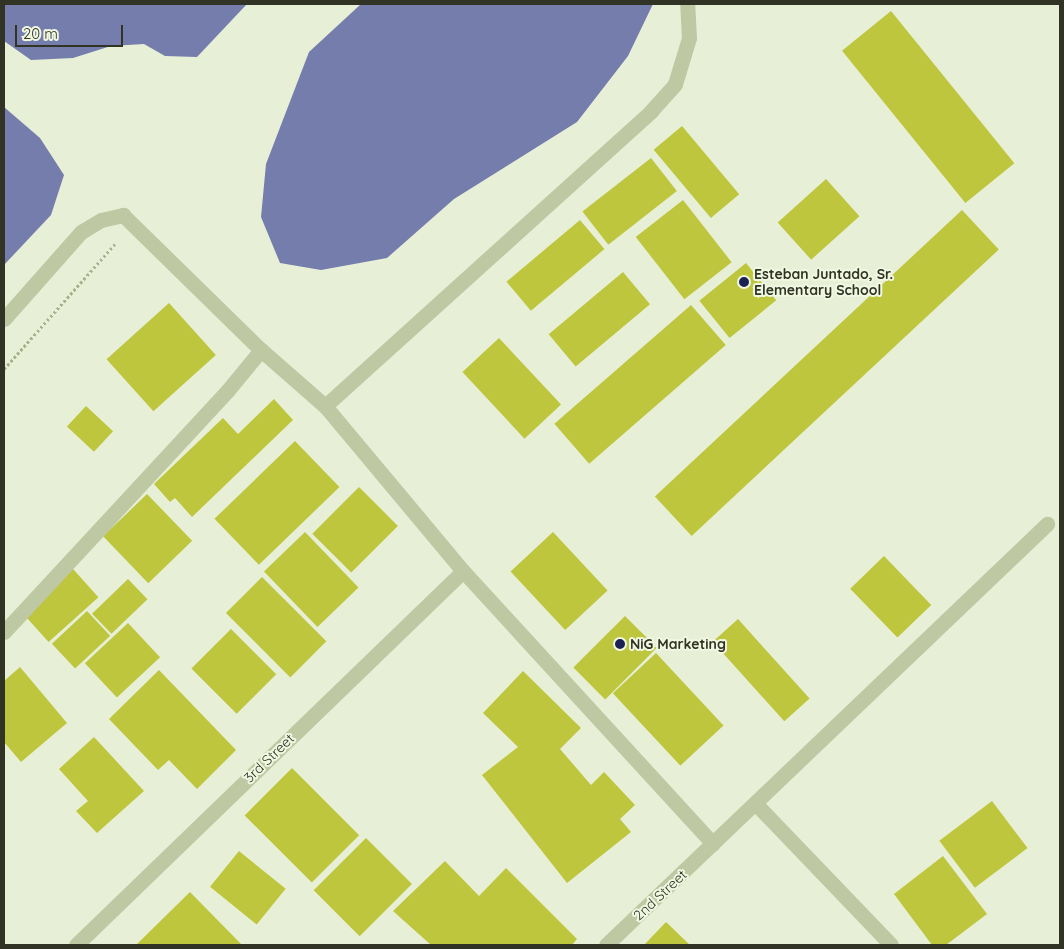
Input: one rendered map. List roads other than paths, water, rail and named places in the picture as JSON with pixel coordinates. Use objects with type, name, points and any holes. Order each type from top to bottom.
[{"type":"street","points":[[325,406],[651,111],[675,84],[689,38],[687,4]]},
{"type":"street","points":[[4,319],[81,232],[101,220],[123,215],[132,226],[261,350],[325,406],[463,571],[713,844]]},
{"type":"street","points":[[4,632],[228,390],[261,350]]},
{"type":"street","name":"2nd Street","points":[[606,945],[756,804],[1047,524]]},
{"type":"street","name":"3rd Street","points":[[76,945],[463,571]]},
{"type":"street","points":[[756,804],[891,945]]},
{"type":"water","points":[[4,4],[247,4],[197,57],[165,56],[144,44],[111,46],[73,58],[31,60],[4,41]]},
{"type":"water","points":[[361,4],[653,4],[628,56],[577,122],[454,199],[387,258],[321,270],[280,263],[261,217],[266,164],[309,52]]},
{"type":"water","points":[[4,107],[40,138],[64,175],[51,215],[4,265]]},
{"type":"place","name":"Esteban Juntado, Sr. Elementary School","points":[[744,282]]},
{"type":"place","name":"NiG Marketing","points":[[620,644]]}]
